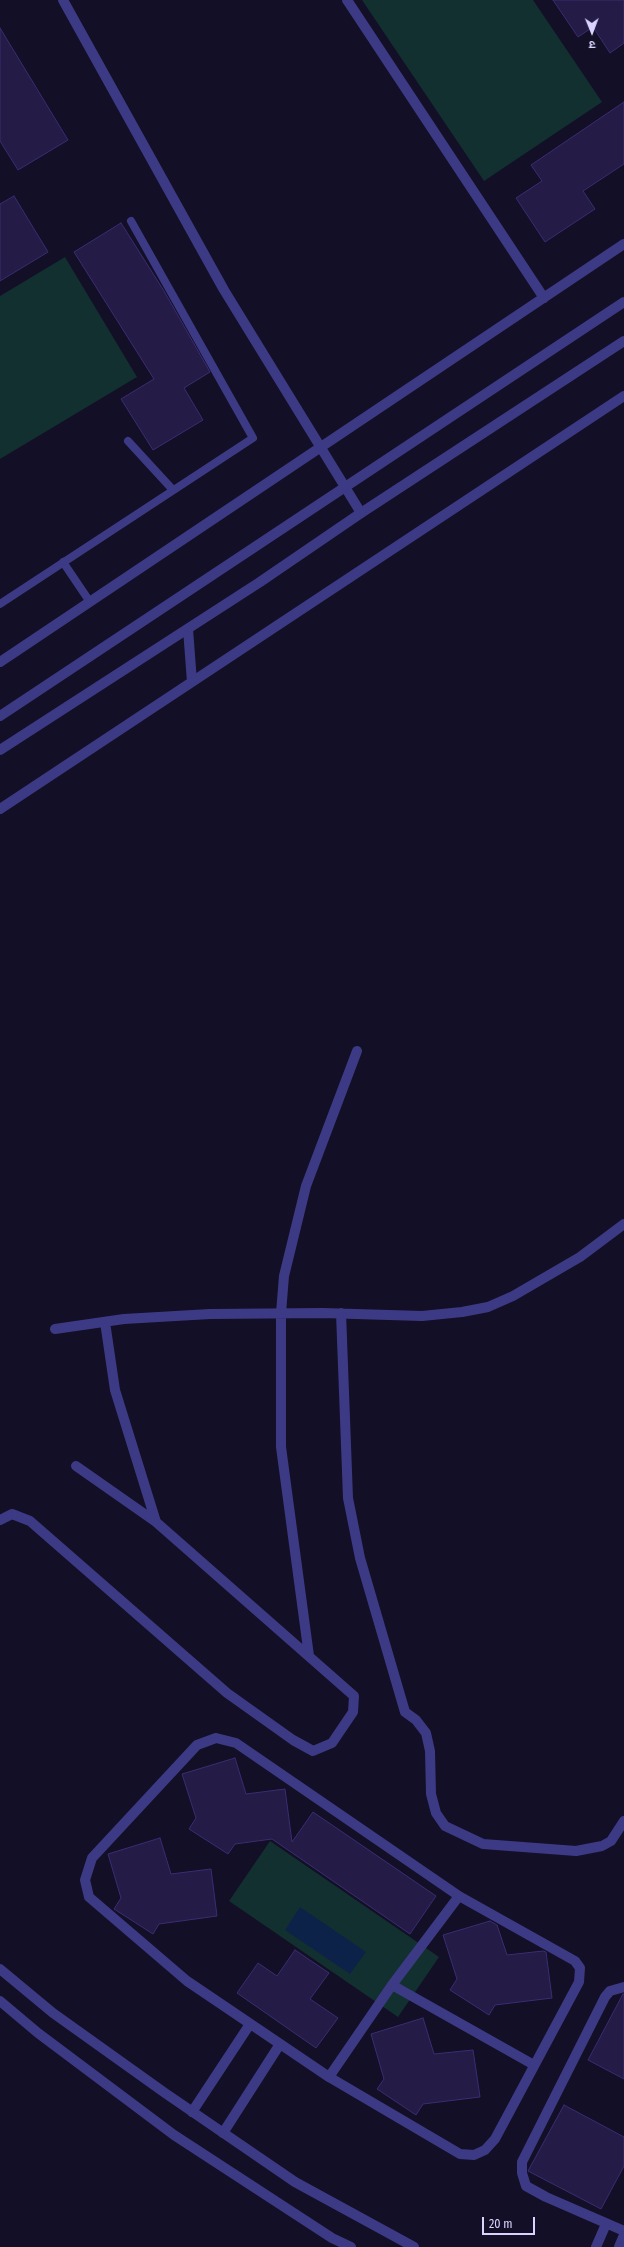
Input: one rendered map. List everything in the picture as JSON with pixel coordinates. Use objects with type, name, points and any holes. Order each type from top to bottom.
[{"type":"street","points":[[63,0],[224,290],[319,447],[361,513]]},
{"type":"street","points":[[347,0],[544,298]]},
{"type":"street","points":[[0,662],[624,244]]},
{"type":"street","points":[[0,716],[624,302]]},
{"type":"street","points":[[0,750],[624,341]]},
{"type":"street","points":[[0,809],[191,678],[624,396]]},
{"type":"street","points":[[188,628],[191,678]]},
{"type":"street","points":[[309,1656],[281,1447],[281,1313],[284,1276],[306,1186],[357,1051]]},
{"type":"street","points":[[55,1329],[105,1322],[210,1314],[341,1313],[422,1316],[462,1312],[488,1307],[513,1296],[580,1257],[624,1224]]},
{"type":"street","points":[[341,1313],[348,1498],[360,1558],[405,1712],[416,1720],[426,1733],[430,1751],[431,1794],[436,1813],[445,1826],[483,1844],[576,1851],[602,1846],[611,1841],[624,1821]]},
{"type":"street","points":[[105,1322],[115,1390],[156,1522]]},
{"type":"street","points":[[0,1520],[12,1514],[30,1521],[227,1693],[293,1740],[313,1751],[332,1743],[354,1712],[354,1696],[156,1522],[76,1466]]},
{"type":"street","points":[[216,1738],[236,1743],[459,1896],[575,1961],[580,1968],[579,1982],[495,2139],[486,2150],[474,2155],[460,2154],[328,2077],[187,1981],[89,1897],[85,1880],[92,1858],[197,1746],[216,1738]]},
{"type":"street","points":[[328,2077],[392,1985],[459,1896]]},
{"type":"street","points":[[0,1969],[53,2013],[192,2112],[295,2182],[414,2247]]},
{"type":"street","points":[[392,1985],[534,2065]]},
{"type":"street","points":[[624,1987],[610,1991],[605,1996],[522,2162],[522,2174],[526,2186],[624,2231]]},
{"type":"street","points":[[0,2001],[38,2033],[174,2135],[332,2238],[351,2247]]},
{"type":"street","points":[[192,2112],[250,2024]]},
{"type":"street","points":[[223,2133],[280,2044]]},
{"type":"street","points":[[596,2247],[606,2224]]},
{"type":"street","points":[[619,2247],[624,2235]]},
{"type":"lane","points":[[0,604],[253,438],[131,222]]},
{"type":"lane","points":[[128,441],[173,490]]},
{"type":"lane","points":[[63,562],[90,602]]},
{"type":"green space","points":[[362,0],[533,0],[602,102],[484,181]]},
{"type":"green space","points":[[65,257],[137,377],[0,459],[0,296]]},
{"type":"green space","points":[[270,1841],[439,1957],[398,2017],[229,1901]]},
{"type":"water","points":[[300,1907],[366,1952],[350,1974],[285,1930]]},
{"type":"building","points":[[553,0],[624,0],[624,43],[610,53],[593,27],[578,37]]},
{"type":"building","points":[[0,28],[68,140],[18,170],[0,141]]},
{"type":"building","points":[[624,102],[624,164],[583,191],[595,209],[545,242],[516,198],[542,181],[531,165]]},
{"type":"building","points":[[14,196],[48,252],[0,281],[0,204]]},
{"type":"building","points":[[121,223],[164,291],[210,372],[184,388],[203,420],[153,450],[121,399],[154,379],[74,252]]},
{"type":"building","points":[[235,1758],[246,1794],[285,1789],[292,1842],[313,1812],[436,1896],[410,1934],[272,1839],[235,1844],[228,1854],[189,1829],[196,1818],[182,1774]]},
{"type":"building","points":[[160,1838],[171,1874],[211,1869],[217,1916],[159,1924],[153,1934],[114,1909],[121,1898],[108,1854]]},
{"type":"building","points":[[490,1921],[497,1925],[507,1955],[543,1951],[546,1952],[552,1998],[495,2005],[489,2015],[450,1990],[457,1979],[443,1935]]},
{"type":"building","points":[[295,1950],[329,1973],[310,1999],[338,2018],[316,2048],[237,1993],[258,1963],[277,1976]]},
{"type":"building","points":[[624,1994],[624,2079],[588,2060]]},
{"type":"building","points":[[423,2018],[434,2054],[473,2050],[480,2097],[423,2104],[416,2115],[377,2089],[384,2079],[371,2034]]},
{"type":"building","points":[[564,2105],[624,2137],[624,2166],[601,2209],[528,2171]]}]
